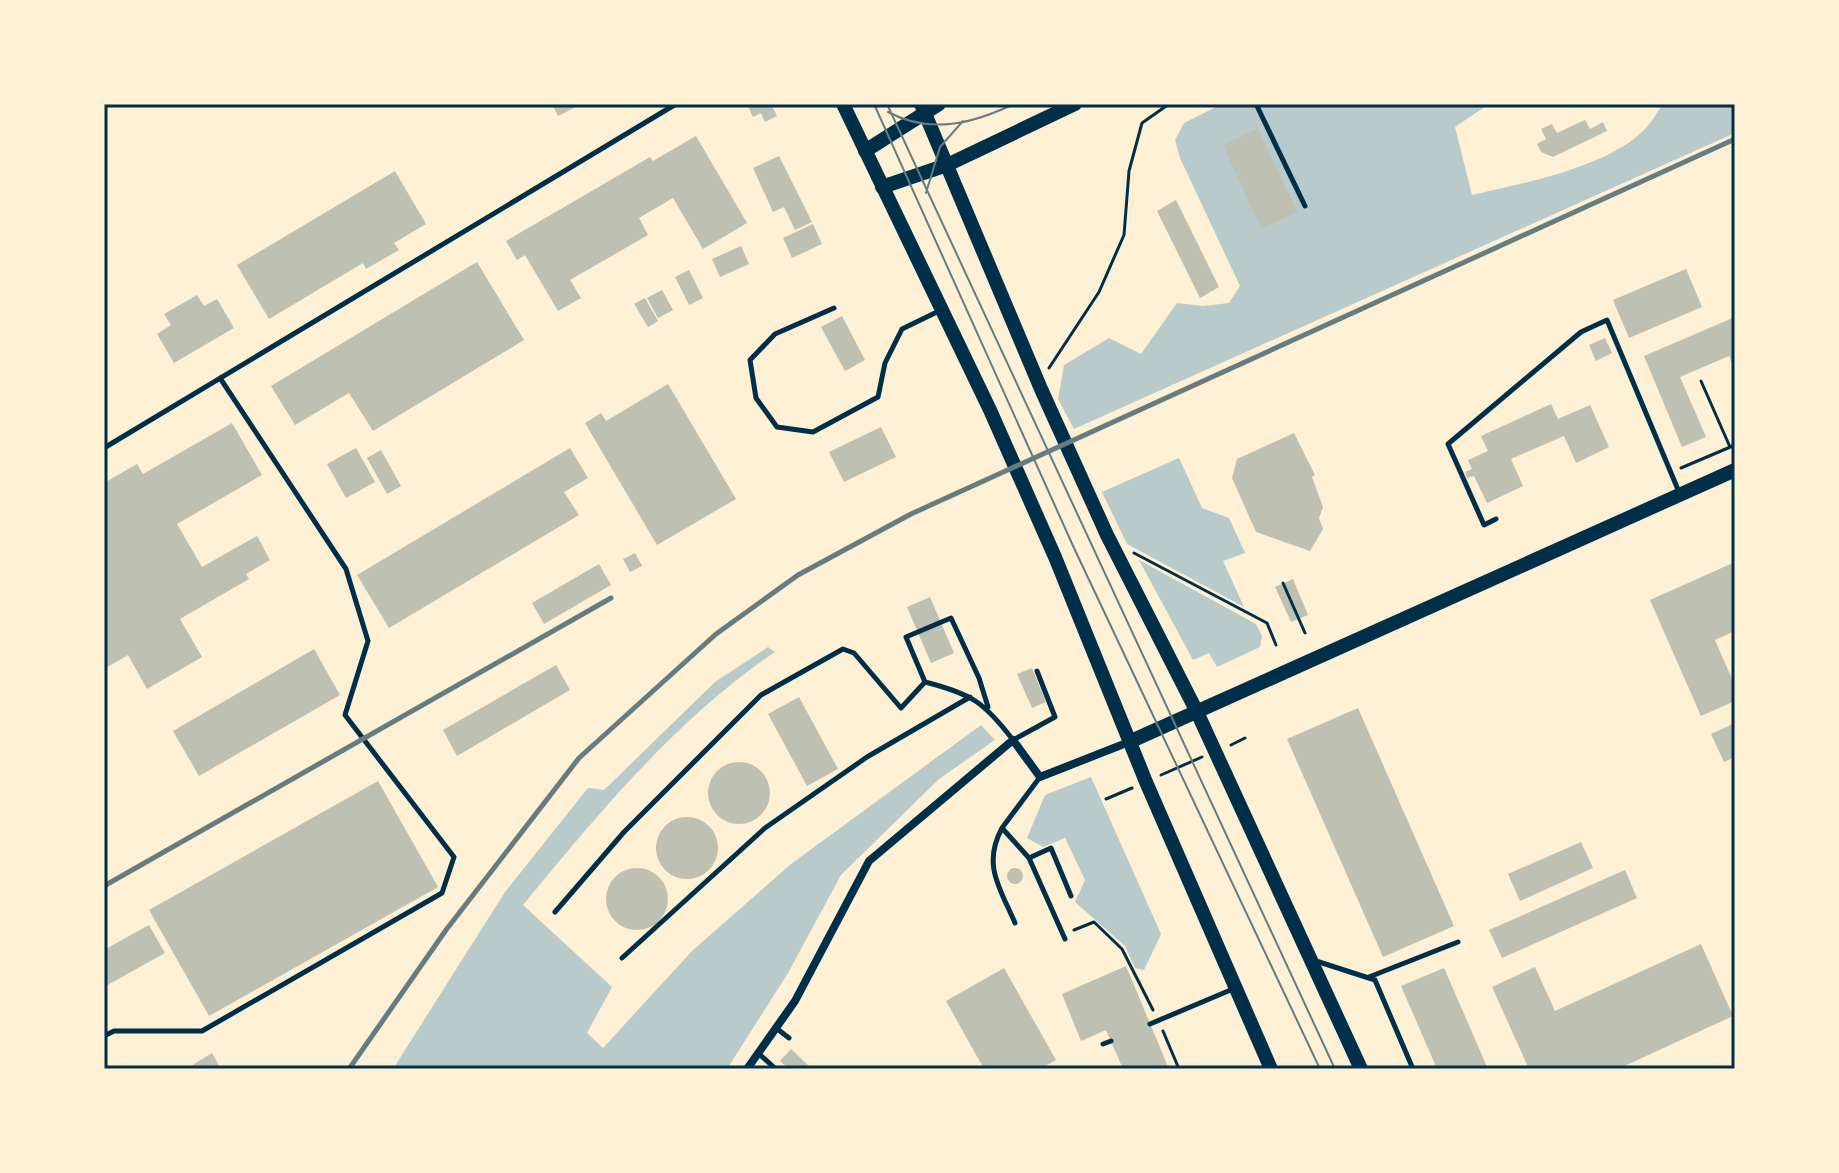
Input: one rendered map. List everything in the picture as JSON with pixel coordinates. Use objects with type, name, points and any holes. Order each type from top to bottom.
[{"type":"main road","points":[[843,104],[990,410],[1055,557],[1146,782],[1238,987],[1271,1069]]},
{"type":"main road","points":[[865,151],[889,138],[923,107],[939,104]]},
{"type":"main road","points":[[882,187],[918,172],[947,165],[1075,104]]},
{"type":"main road","points":[[923,107],[1041,389],[1107,535],[1197,712],[1361,1069]]},
{"type":"main road","points":[[1129,742],[1735,470]]},
{"type":"street","points":[[747,1069],[795,1001],[869,861],[1013,740],[1040,777],[1129,742]]},
{"type":"lane","points":[[104,448],[676,104]]},
{"type":"lane","points":[[1256,104],[1305,206]]},
{"type":"lane","points":[[834,308],[775,334],[750,360],[756,398],[777,427],[813,432],[878,397],[885,363],[902,329],[941,310]]},
{"type":"lane","points":[[1496,519],[1484,525],[1448,444],[1581,332],[1607,320],[1680,495]]},
{"type":"lane","points":[[104,1036],[114,1031],[202,1031],[442,893],[454,857],[345,715],[368,641],[346,569],[220,378]]},
{"type":"lane","points":[[988,707],[970,697],[925,682],[906,637],[951,618],[979,678],[988,707],[1013,740],[1055,717],[1037,671]]},
{"type":"lane","points":[[555,912],[624,832],[761,695],[843,649],[854,653],[901,708],[925,682]]},
{"type":"lane","points":[[622,958],[765,828],[867,757],[970,697]]},
{"type":"lane","points":[[1015,923],[991,867],[993,844],[1040,777]]},
{"type":"lane","points":[[1002,828],[1029,858],[1064,937]]},
{"type":"lane","points":[[1029,858],[1051,848],[1071,896]]},
{"type":"lane","points":[[1368,978],[1458,942]]},
{"type":"lane","points":[[1312,960],[1375,980],[1413,1069]]},
{"type":"lane","points":[[1150,1024],[1238,987]]},
{"type":"lane","points":[[776,1028],[789,1038]]},
{"type":"lane","points":[[1103,1044],[1111,1041]]},
{"type":"lane","points":[[758,1053],[776,1069]]},
{"type":"path","points":[[1046,371],[1099,292],[1124,235],[1129,171],[1142,123],[1169,104]]},
{"type":"path","points":[[1670,473],[1732,446],[1701,381]]},
{"type":"path","points":[[1124,548],[1267,623],[1276,645]]},
{"type":"path","points":[[1283,583],[1305,633]]},
{"type":"path","points":[[1106,799],[1245,738]]},
{"type":"path","points":[[1064,937],[1094,922],[1122,949],[1179,1069]]},
{"type":"shaded area","points":[[1222,104],[1489,104],[1455,127],[1472,195],[1563,172],[1610,154],[1645,129],[1663,104],[1735,104],[1735,133],[1074,429],[1058,399],[1064,365],[1109,338],[1141,354],[1177,303],[1203,306],[1229,303],[1240,286],[1180,158],[1175,140],[1184,123]]},
{"type":"shaded area","points":[[1179,458],[1202,508],[1229,518],[1245,553],[1223,561],[1244,607],[1127,544],[1102,492]]},
{"type":"shaded area","points":[[1139,560],[1256,624],[1262,636],[1260,647],[1217,667],[1209,653],[1193,660]]},
{"type":"shaded area","points":[[768,647],[775,652],[705,707],[640,769],[523,905],[612,987],[587,1033],[603,1048],[692,951],[791,864],[981,725],[995,740],[939,779],[841,875],[788,973],[727,1069],[393,1069],[505,892],[588,788],[604,790],[715,682]]},
{"type":"shaded area","points":[[1091,777],[1161,934],[1144,970],[1135,968],[1125,946],[1075,902],[1085,880],[1065,838],[1043,847],[1027,838],[1045,795]]},
{"type":"building","points":[[552,104],[582,104],[558,116]]},
{"type":"building","points":[[771,104],[777,116],[765,122],[761,113],[753,117],[748,106]]},
{"type":"building","points":[[1585,120],[1590,129],[1603,122],[1607,131],[1553,157],[1541,152],[1537,144],[1546,139],[1541,129],[1552,124],[1557,133]]},
{"type":"building","points":[[1258,128],[1297,212],[1261,229],[1223,145]]},
{"type":"building","points":[[696,136],[747,223],[703,249],[673,198],[639,218],[648,235],[570,280],[581,298],[558,311],[525,255],[517,260],[506,241],[650,157],[653,161]]},
{"type":"building","points":[[779,156],[812,222],[795,230],[784,207],[773,212],[753,168]]},
{"type":"building","points":[[395,171],[426,224],[394,243],[399,250],[366,269],[363,263],[269,319],[237,265]]},
{"type":"building","points":[[1176,200],[1219,287],[1200,298],[1157,211]]},
{"type":"building","points":[[813,224],[822,244],[792,258],[783,238]]},
{"type":"building","points":[[741,246],[749,264],[720,277],[712,259]]},
{"type":"building","points":[[477,262],[524,340],[373,431],[349,393],[295,425],[271,386]]},
{"type":"building","points":[[1686,269],[1702,307],[1629,338],[1613,300]]},
{"type":"building","points":[[689,270],[703,298],[689,305],[675,277]]},
{"type":"building","points":[[662,290],[673,310],[658,318],[647,298]]},
{"type":"building","points":[[197,295],[204,306],[217,299],[234,328],[174,363],[157,334],[171,325],[164,314]]},
{"type":"building","points":[[645,298],[658,321],[648,327],[634,304]]},
{"type":"building","points":[[842,316],[865,360],[845,371],[821,327]]},
{"type":"building","points":[[1735,317],[1735,371],[1729,356],[1680,377],[1706,437],[1682,447],[1644,356]]},
{"type":"building","points":[[1605,338],[1612,353],[1596,361],[1589,345]]},
{"type":"building","points":[[668,384],[736,499],[657,545],[585,423],[601,413],[606,421]]},
{"type":"building","points":[[1551,404],[1558,419],[1590,405],[1609,447],[1576,463],[1564,436],[1511,459],[1523,486],[1487,503],[1474,476],[1467,478],[1465,472],[1472,469],[1468,460],[1488,451],[1481,436]]},
{"type":"building","points":[[232,423],[262,475],[177,524],[202,567],[257,536],[270,560],[246,574],[249,579],[180,619],[202,657],[147,689],[128,655],[104,669],[104,483],[137,464],[143,474]]},
{"type":"building","points":[[881,427],[896,457],[844,482],[829,452]]},
{"type":"building","points":[[1294,433],[1315,475],[1312,477],[1323,507],[1319,518],[1323,529],[1310,551],[1256,532],[1232,478],[1237,459]]},
{"type":"building","points":[[356,448],[375,482],[346,498],[327,464]]},
{"type":"building","points":[[570,448],[588,478],[564,492],[579,515],[389,628],[357,575]]},
{"type":"building","points":[[381,450],[401,486],[387,494],[367,458]]},
{"type":"building","points":[[635,553],[642,566],[630,572],[623,559]]},
{"type":"building","points":[[1735,562],[1735,631],[1715,640],[1735,686],[1735,701],[1701,716],[1650,600]]},
{"type":"building","points":[[599,564],[611,585],[544,624],[532,603]]},
{"type":"building","points":[[1293,579],[1308,615],[1291,622],[1275,587]]},
{"type":"building","points":[[930,597],[954,653],[931,663],[907,607]]},
{"type":"building","points":[[314,649],[340,695],[199,776],[173,731]]},
{"type":"building","points":[[556,665],[570,690],[457,756],[443,730]]},
{"type":"building","points":[[1032,668],[1046,702],[1032,708],[1017,674]]},
{"type":"building","points":[[799,697],[838,769],[807,786],[768,714]]},
{"type":"building","points":[[1358,708],[1454,926],[1383,957],[1287,739]]},
{"type":"building","points":[[1735,723],[1735,757],[1724,762],[1711,734]]},
{"type":"building","points":[[739,762],[751,764],[761,771],[768,781],[768,805],[761,815],[751,822],[739,824],[727,822],[717,815],[710,805],[708,793],[710,781],[717,771],[727,764]]},
{"type":"building","points":[[378,781],[438,887],[209,1016],[149,910]]},
{"type":"building","points":[[687,817],[699,819],[709,826],[716,836],[716,860],[709,870],[699,877],[687,879],[675,877],[665,870],[658,860],[656,848],[658,836],[665,826],[675,819]]},
{"type":"building","points":[[1581,842],[1593,868],[1520,901],[1508,874]]},
{"type":"building","points":[[637,868],[649,870],[659,877],[666,887],[666,911],[659,921],[649,928],[637,930],[625,928],[615,921],[608,911],[606,899],[608,887],[615,877],[625,870]]},
{"type":"building","points":[[1015,868],[1021,870],[1021,882],[1015,884],[1009,882],[1007,876],[1009,870]]},
{"type":"building","points":[[1625,870],[1637,898],[1502,958],[1489,930]]},
{"type":"building","points":[[149,925],[165,953],[104,987],[104,950]]},
{"type":"building","points":[[1701,944],[1733,1016],[1618,1069],[1529,1069],[1492,987],[1535,967],[1555,1011]]},
{"type":"building","points":[[1126,966],[1169,1069],[1123,1069],[1106,1030],[1081,1041],[1062,994]]},
{"type":"building","points":[[1004,968],[1056,1060],[1040,1069],[984,1069],[946,1001]]},
{"type":"building","points":[[1444,968],[1488,1069],[1437,1069],[1401,986]]},
{"type":"building","points":[[791,1049],[809,1066],[807,1069],[789,1069],[780,1061]]},
{"type":"building","points":[[212,1053],[221,1069],[186,1069]]},
{"type":"tram line","points":[[874,104],[1074,548],[1320,1069]]},
{"type":"tram line","points":[[887,104],[1335,1069]]},
{"type":"tram line","points":[[888,112],[920,123],[952,124],[1014,104]]},
{"type":"tram line","points":[[926,193],[940,147],[963,121]]},
{"type":"railway","points":[[349,1069],[446,930],[579,758],[716,634],[798,575],[911,514],[1735,139]]},
{"type":"railway","points":[[104,886],[611,598]]}]
